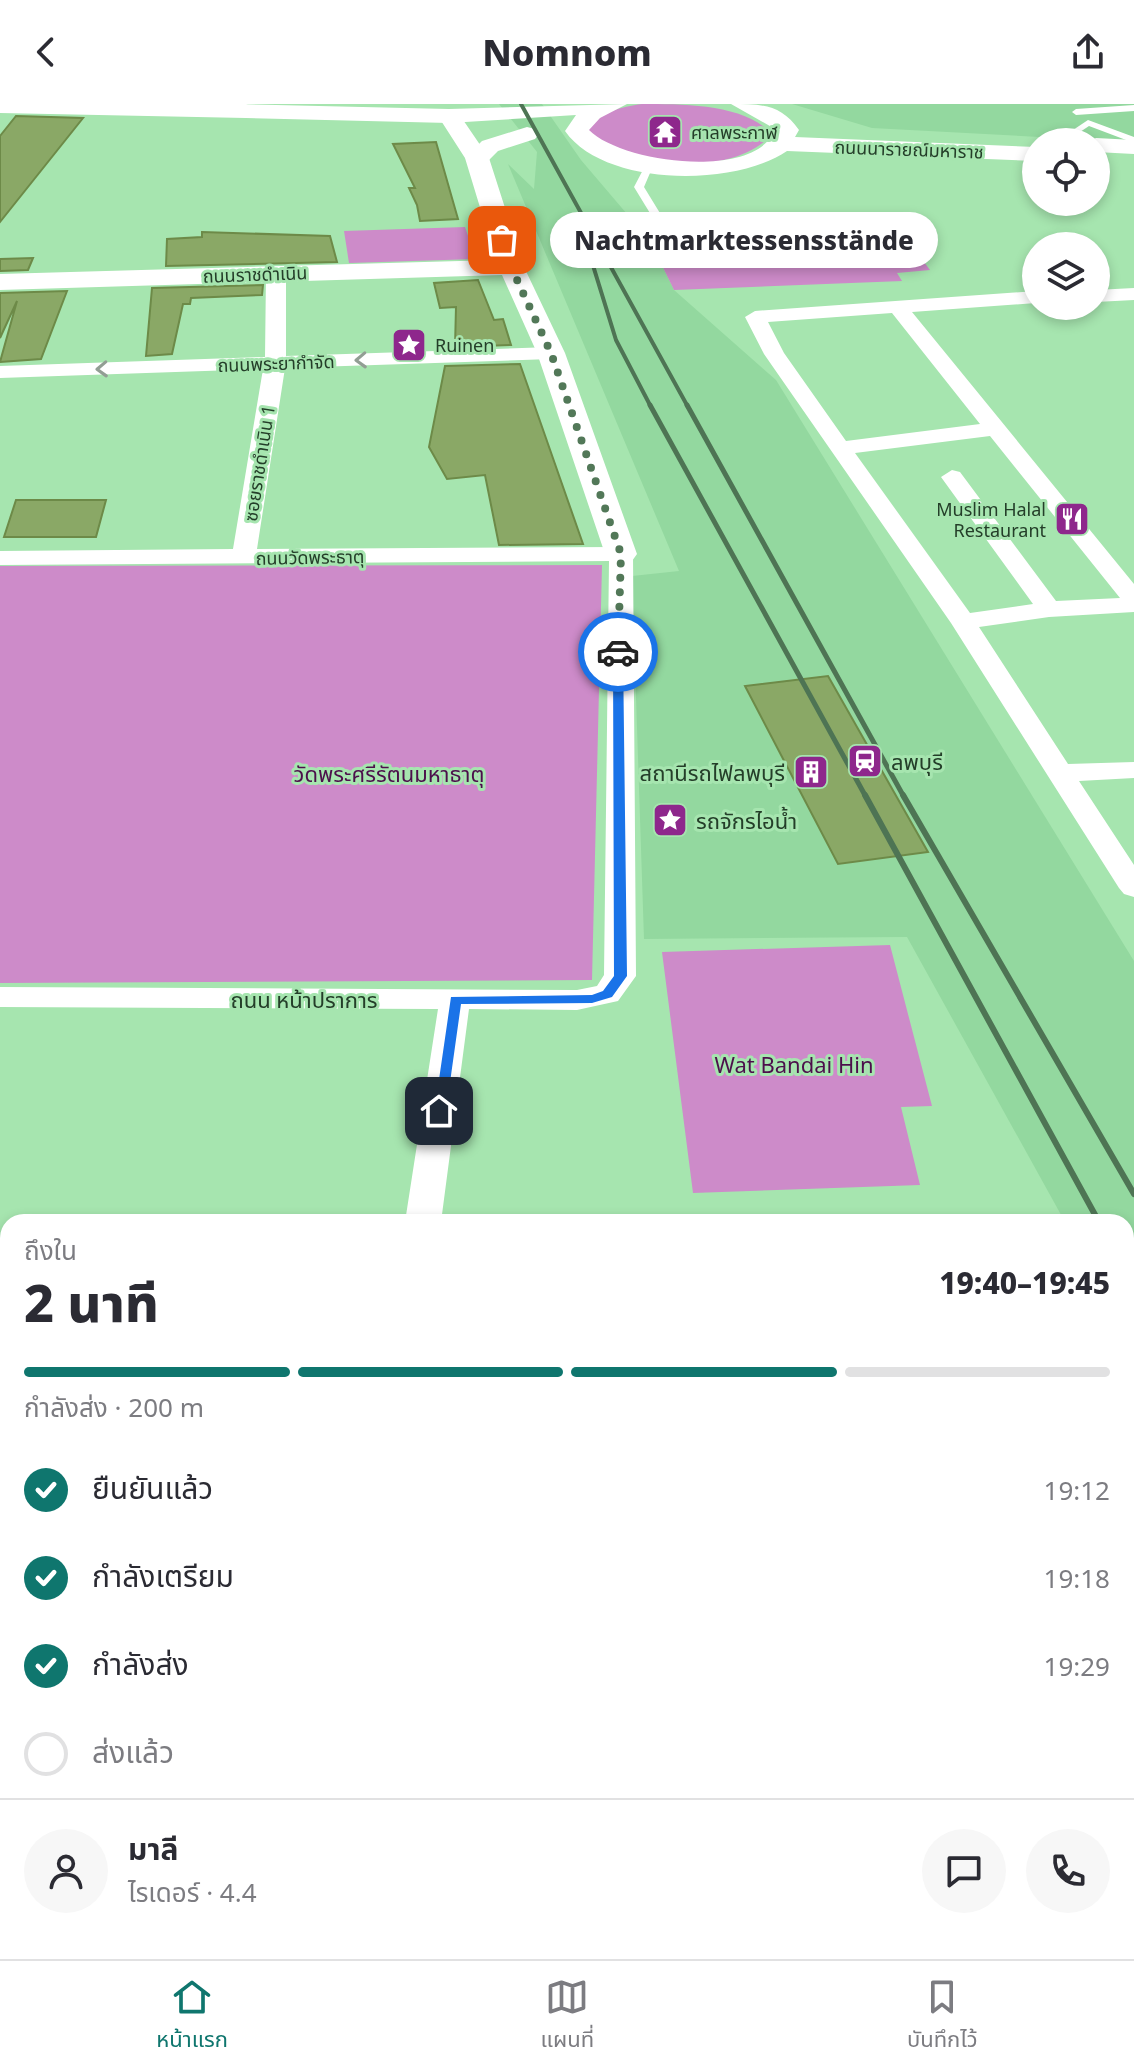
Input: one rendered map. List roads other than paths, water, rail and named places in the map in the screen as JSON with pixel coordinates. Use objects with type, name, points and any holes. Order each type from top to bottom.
[{"type":"main road","points":[[449,116],[527,134],[582,141],[606,156],[649,166],[730,165],[753,160],[783,134],[772,115],[743,104]]},
{"type":"main road","points":[[248,107],[449,116],[552,106],[611,105]]},
{"type":"main road","points":[[582,141],[577,131],[581,122],[611,105]]},
{"type":"main road","name":"ถนนนารายณ์มหาราช","points":[[783,134],[863,133],[1022,141]]},
{"type":"main road","points":[[477,158],[490,146],[527,134]]},
{"type":"main road","name":"ถนนนารายณ์มหาราช","points":[[783,134],[1022,153]]},
{"type":"main road","points":[[1110,140],[1134,147]]},
{"type":"main road","points":[[1110,158],[1134,159]]},
{"type":"street","points":[[0,106],[248,107]]},
{"type":"street","points":[[449,116],[477,158],[511,267],[551,353],[621,554]]},
{"type":"street","name":"ถนนราชดำเนิน","points":[[0,282],[511,267]]},
{"type":"street","name":"ซอยราชดำเนิน 1","points":[[244,557],[275,363],[276,273]]},
{"type":"street","points":[[1110,295],[1134,294]]},
{"type":"street","points":[[1022,298],[755,317],[774,354],[963,622],[1134,888]]},
{"type":"street","points":[[897,307],[1134,602]]},
{"type":"street","name":"ถนนพระยากำจัด","points":[[0,372],[551,353]]},
{"type":"street","points":[[840,448],[996,429]]},
{"type":"street","points":[[952,477],[1049,609]]},
{"type":"street","name":"ถนนวัดพระธาตุ","points":[[0,558],[621,554]]},
{"type":"street","name":"ถนน หน้าปราการ","points":[[0,997],[577,1000],[607,994],[620,976],[618,671],[621,554]]},
{"type":"street","points":[[963,622],[1049,609],[1134,602]]},
{"type":"street","points":[[1060,773],[1134,770]]},
{"type":"street","points":[[424,1214],[455,1000]]},
{"type":"lane","points":[[1067,104],[1088,128]]},
{"type":"lane","points":[[1076,112],[1133,106]]},
{"type":"lane","points":[[1110,137],[1134,140]]},
{"type":"lane","points":[[649,166],[639,187],[661,223]]},
{"type":"railway","points":[[521,104],[688,407]]},
{"type":"railway","points":[[583,233],[616,340],[651,407]]},
{"type":"railway","points":[[650,405],[866,797]]},
{"type":"railway","points":[[687,405],[904,797]]},
{"type":"railway","points":[[865,795],[1095,1214]]},
{"type":"railway","points":[[903,795],[1134,1194]]},
{"type":"place","name":"ศาลพระกาฬ","points":[[665,132]]},
{"type":"place","name":"Nachtmarktessensstände","points":[[502,240]]},
{"type":"place","name":"Ruinen","points":[[409,345]]},
{"type":"place","name":"Muslim Halal Restaurant","points":[[1072,519]]},
{"type":"place","name":"ลพบุรี","points":[[865,761]]},
{"type":"place","name":"สถานีรถไฟลพบุรี","points":[[811,772]]},
{"type":"place","name":"รถจักรไอน้ำ","points":[[670,820]]},
{"type":"park label","name":"วัดพระศรีรัตนมหาธาตุ","points":[[389,773]]},
{"type":"park label","name":"Wat Bandai Hin","points":[[794,1064]]}]
